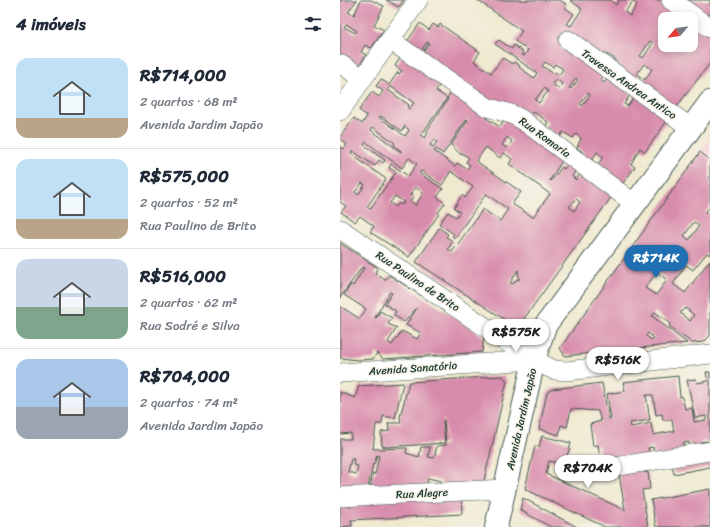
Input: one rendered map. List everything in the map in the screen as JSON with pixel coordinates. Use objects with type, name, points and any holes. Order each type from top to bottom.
[{"type":"main road","name":"Avenida Jardim Japão","points":[[496,527],[534,360],[545,326],[710,102]]},
{"type":"street","points":[[340,112],[418,0]]},
{"type":"street","points":[[671,0],[710,28]]},
{"type":"street","name":"Rua Romaria","points":[[390,40],[487,107],[511,114],[521,119],[635,204]]},
{"type":"street","name":"Travessa Andrea Antico","points":[[568,40],[691,128]]},
{"type":"street","points":[[340,64],[363,78]]},
{"type":"street","name":"Rua Paulino de Brito","points":[[340,229],[534,360],[554,370],[567,371],[710,354]]},
{"type":"street","points":[[498,362],[503,338]]},
{"type":"street","name":"Avenida Sanatório","points":[[340,373],[534,360]]},
{"type":"street","points":[[620,466],[710,451]]},
{"type":"street","name":"Rua Alegre","points":[[340,497],[505,489]]},
{"type":"shaded area","points":[[710,138],[710,160],[700,152]]},
{"type":"building","points":[[340,0],[357,0],[348,12],[354,15],[361,0],[371,0],[384,6],[374,25],[384,30],[371,48],[365,45],[361,52],[366,55],[357,69],[340,59]],"holes":[[[346,24],[357,31],[355,33],[344,27]]]},
{"type":"building","points":[[386,0],[404,0],[399,7]]},
{"type":"building","points":[[477,0],[560,0],[566,4],[564,7],[574,14],[567,24],[571,26],[582,9],[570,0],[612,0],[611,1],[616,5],[619,0],[666,0],[683,12],[658,12],[658,52],[698,52],[698,23],[710,31],[710,63],[675,109],[615,63],[615,59],[607,54],[604,59],[606,73],[600,80],[604,83],[608,78],[631,94],[624,104],[628,106],[636,94],[669,118],[645,152],[640,148],[631,164],[635,167],[621,186],[596,167],[603,157],[597,152],[590,163],[581,156],[584,153],[577,148],[581,138],[576,134],[573,138],[563,132],[560,137],[545,127],[548,122],[534,112],[531,115],[515,105],[514,107],[502,110],[420,56],[429,43],[427,42],[418,56],[404,46],[420,23],[429,30],[433,24],[438,27],[440,24],[480,52],[474,61],[491,73],[503,58],[512,64],[514,62],[534,78],[537,73],[495,44],[499,40],[512,49],[514,45],[523,52],[521,54],[524,56],[528,50],[515,41],[522,31]],"holes":[[[633,1],[637,5],[630,16],[625,12]],[[650,41],[653,43],[643,58],[640,56]],[[545,62],[553,67],[555,64],[563,69],[559,75],[555,72],[554,74],[542,66]],[[644,64],[652,69],[645,80],[637,74]],[[576,78],[578,80],[571,89],[569,88]],[[556,79],[562,84],[559,89],[552,84]],[[544,88],[548,91],[539,103],[535,100]],[[588,93],[590,95],[582,106],[580,104]]]},
{"type":"building","points":[[682,0],[710,0],[710,20]]},
{"type":"building","points":[[402,55],[441,82],[436,91],[447,98],[452,90],[488,115],[486,118],[500,127],[506,118],[564,158],[550,180],[551,181],[562,167],[564,169],[568,164],[579,166],[572,176],[576,180],[583,169],[615,192],[521,323],[513,325],[416,262],[439,228],[448,234],[446,237],[453,241],[448,249],[452,252],[483,209],[500,221],[508,209],[486,194],[455,238],[452,236],[454,234],[439,224],[448,212],[456,217],[460,212],[454,208],[462,195],[465,198],[473,187],[451,171],[442,185],[421,171],[419,173],[443,189],[437,197],[445,203],[409,257],[370,232],[374,226],[360,216],[355,222],[341,212],[346,206],[340,202],[340,146],[344,149],[347,144],[340,139],[340,137],[354,118],[362,124],[367,116],[359,110],[372,92],[379,97],[383,91],[376,86],[381,79],[389,85],[398,72],[399,74],[402,71],[395,66]],"holes":[[[390,86],[414,103],[409,109],[407,107],[409,105],[388,90]],[[447,98],[448,99],[426,132],[428,133],[425,138],[421,135]],[[381,116],[402,131],[405,126],[409,130],[405,136],[379,117]],[[467,119],[468,120],[451,145],[461,155],[462,153],[469,158],[466,162],[470,165],[467,169],[457,163],[455,166],[434,151],[436,149],[443,154]],[[373,127],[395,143],[394,145],[401,151],[371,130]],[[507,137],[512,141],[507,148],[502,145]],[[434,140],[437,142],[433,147],[430,145]],[[366,142],[402,168],[409,158],[417,164],[408,176],[391,164],[389,168],[396,172],[370,209],[367,207],[386,179],[351,154],[353,151],[375,166],[379,160],[383,163],[385,160],[364,145]],[[486,147],[500,158],[504,153],[512,159],[509,164],[550,194],[533,217],[512,204],[521,192],[476,161]],[[362,183],[365,185],[358,195],[355,192]],[[415,187],[423,193],[416,205],[410,201],[414,197],[410,195]],[[395,196],[404,202],[402,205],[399,203],[396,207],[390,203]],[[576,199],[580,202],[574,211],[569,207]],[[518,270],[519,280],[517,279],[513,284],[510,283]]]},
{"type":"building","points":[[700,152],[710,160],[710,207],[705,212],[710,215],[710,255],[707,253],[693,270],[686,265],[673,284],[685,293],[710,260],[710,336],[704,342],[692,343],[669,326],[670,323],[655,312],[652,316],[687,343],[565,356],[560,348]],"holes":[[[694,222],[699,226],[689,240],[684,236]],[[657,272],[667,280],[656,295],[645,288]],[[685,308],[694,315],[690,321],[680,313]],[[648,333],[654,338],[652,340],[646,336]]]},
{"type":"building","points":[[340,243],[378,268],[375,273],[385,280],[389,275],[484,336],[482,352],[383,359],[377,353],[373,359],[358,360],[340,358],[340,306],[360,319],[366,309],[344,295],[351,284],[353,286],[364,268],[362,267],[340,298]],"holes":[[[390,292],[392,293],[385,304],[396,311],[394,315],[404,322],[417,308],[406,325],[421,333],[417,339],[402,331],[392,345],[388,342],[397,328],[388,324],[392,318],[380,311],[376,318],[375,317]]]},
{"type":"building","points":[[706,372],[710,372],[710,449],[707,441],[701,442],[702,449],[690,452],[689,442],[683,443],[684,452],[655,457],[653,447],[648,448],[650,458],[617,467],[601,463],[598,445],[593,446],[590,424],[601,421],[598,411],[571,409],[567,427],[561,425],[559,435],[539,429],[547,393],[552,389],[602,383],[609,419],[611,419],[607,394],[625,391],[623,382],[678,376],[680,397],[682,396],[685,409],[692,408],[694,422],[706,420],[706,416],[695,418],[687,380],[696,379],[697,383],[708,381]],"holes":[[[646,395],[653,395],[656,415],[662,414],[663,420],[672,420],[674,431],[653,435],[651,423],[631,427],[630,423],[650,420]]]},
{"type":"building","points":[[503,376],[507,381],[483,485],[440,488],[441,481],[428,478],[426,489],[340,493],[340,439],[351,439],[351,433],[340,434],[340,392],[355,398],[359,386],[403,383],[395,418],[383,416],[382,424],[376,424],[373,449],[407,448],[406,453],[419,457],[421,447],[430,447],[428,457],[434,458],[437,446],[446,445],[443,420],[445,443],[382,446],[381,432],[389,431],[388,423],[401,423],[400,417],[409,382]],"holes":[[[377,455],[379,456],[375,474],[373,473],[370,488],[368,488],[373,464],[374,465]],[[351,459],[354,459],[353,465],[358,466],[356,474],[348,472]]]},
{"type":"building","points":[[542,436],[571,443],[565,463],[563,461],[563,464],[549,461],[546,474],[625,510],[618,468],[643,463],[645,473],[648,472],[650,489],[642,490],[648,527],[605,527],[525,489],[535,446],[539,447]]},
{"type":"building","points":[[710,452],[710,467],[674,474],[671,459]]},
{"type":"building","points":[[710,489],[710,527],[656,527],[651,500]]},
{"type":"building","points":[[461,495],[462,514],[351,520],[352,526],[340,527],[340,501]]},
{"type":"building","points":[[523,498],[577,527],[551,527],[520,510]]}]
